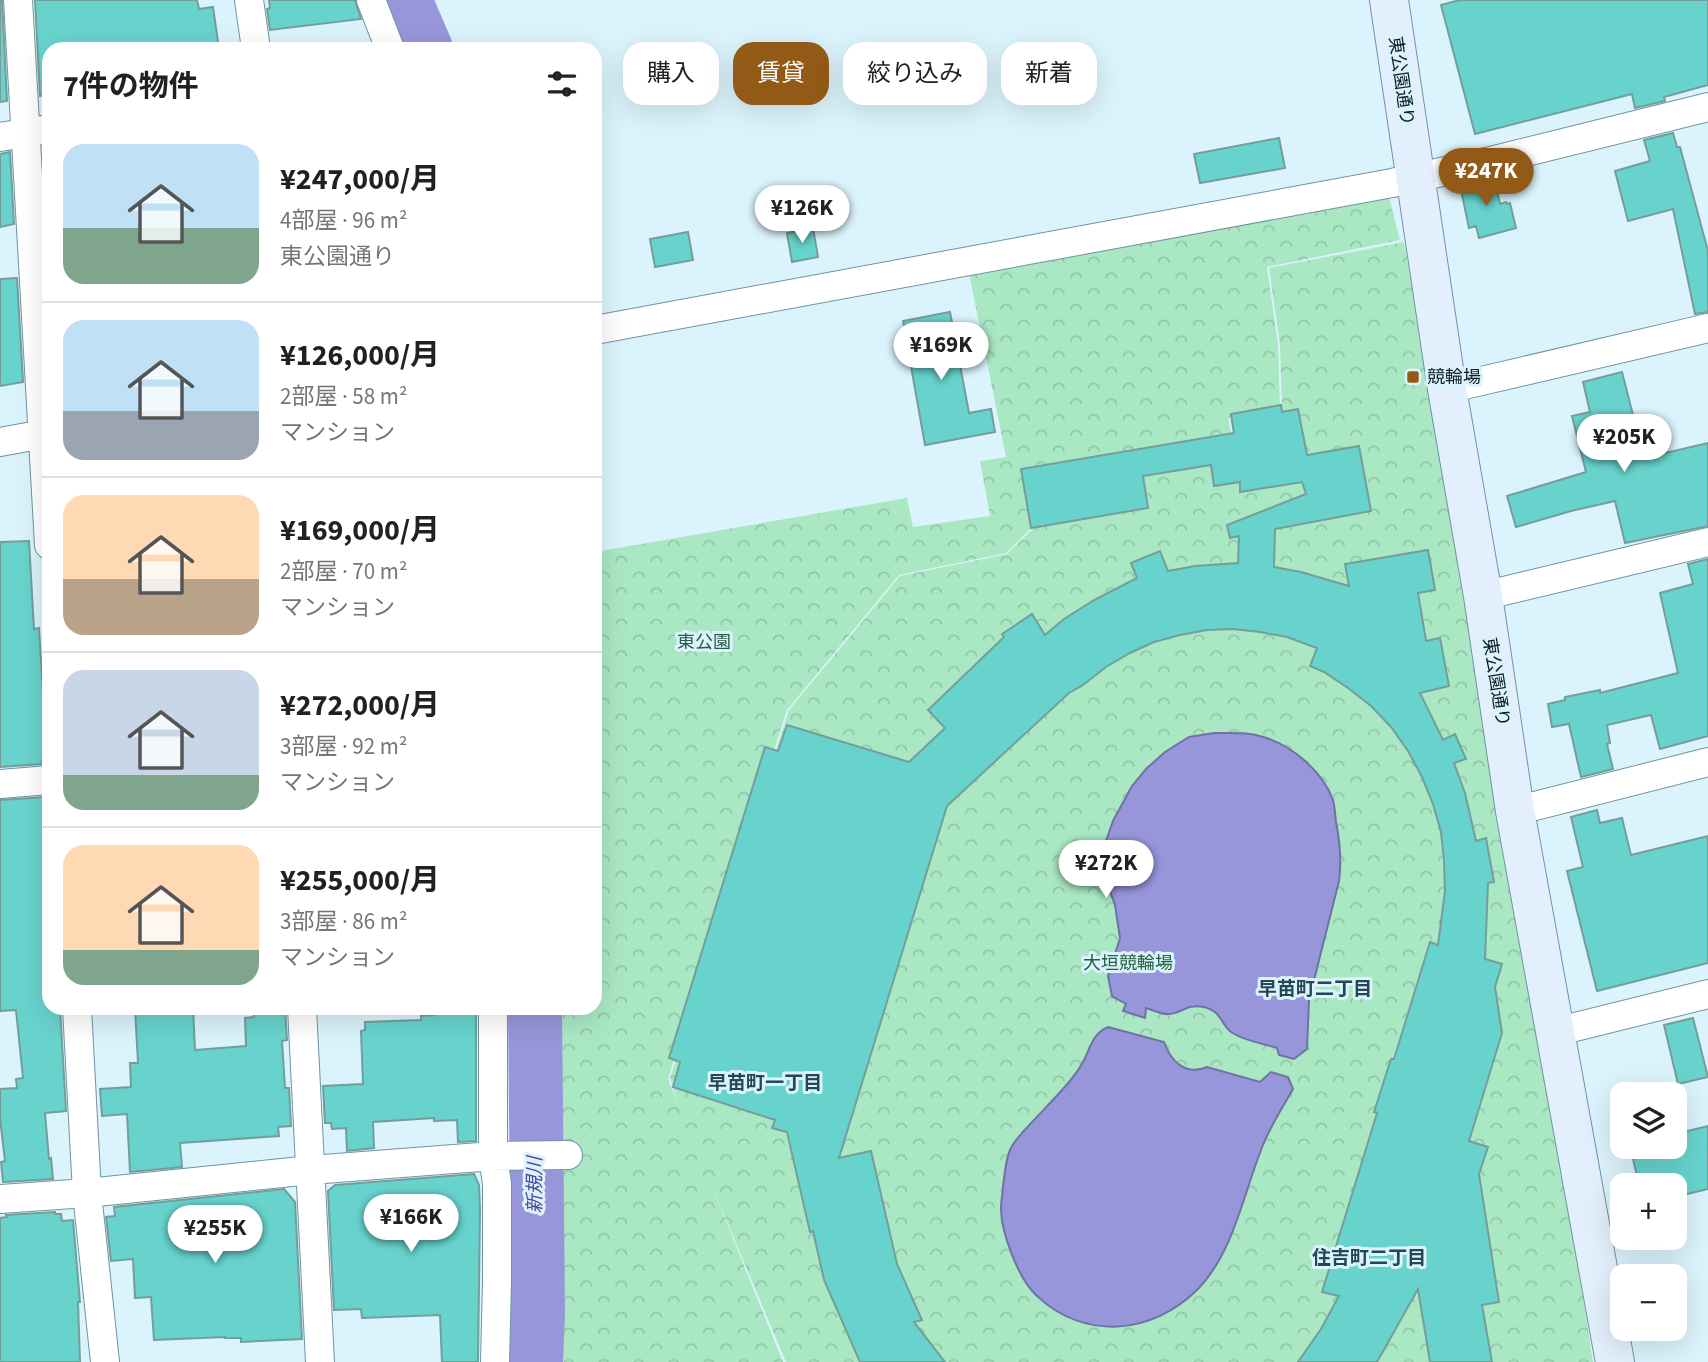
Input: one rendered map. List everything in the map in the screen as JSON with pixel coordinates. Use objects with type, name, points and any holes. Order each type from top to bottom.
[{"type":"street","points":[[18,0],[42,389]]},
{"type":"street","points":[[249,0],[255,42]]},
{"type":"street","points":[[371,0],[387,42]]},
{"type":"street","name":"東公園通り","points":[[1389,0],[1447,389],[1483,596],[1516,811],[1615,1362]]},
{"type":"street","points":[[602,329],[1415,178],[1708,107]]},
{"type":"street","points":[[1447,389],[1708,328]]},
{"type":"street","points":[[0,442],[42,435]]},
{"type":"street","points":[[1483,596],[1708,541]]},
{"type":"street","points":[[1516,811],[1708,762]]},
{"type":"street","points":[[0,784],[42,781]]},
{"type":"street","points":[[1555,1032],[1708,994]]},
{"type":"street","points":[[77,1015],[87,1192],[105,1362]]},
{"type":"street","points":[[302,1015],[320,1362]]},
{"type":"street","points":[[492,1015],[501,1156],[497,1197],[495,1362]]},
{"type":"street","points":[[0,1199],[311,1170],[501,1156],[568,1155]]},
{"type":"green space","name":"大垣競輪場","points":[[1388,193],[1400,240],[1267,267],[1278,344],[1280,408],[1228,418],[1233,441],[1032,475],[1036,524],[1006,553],[899,575],[787,710],[668,1079],[678,1103],[670,1078],[789,710],[900,576],[1007,554],[1038,524],[1034,477],[1235,443],[1230,419],[1282,409],[1280,345],[1269,268],[1404,242],[1516,865],[1593,1362],[786,1362],[709,1179],[783,1362],[560,1362],[555,1015],[602,1015],[602,551],[907,498],[913,527],[990,516],[980,461],[1006,457],[969,273]]},
{"type":"shaded area","points":[[1214,733],[1251,734],[1285,746],[1305,761],[1322,779],[1334,803],[1340,851],[1339,881],[1309,1000],[1307,1049],[1294,1059],[1279,1055],[1277,1048],[1236,1035],[1227,1029],[1218,1015],[1210,1009],[1198,1006],[1167,1014],[1146,1008],[1145,1018],[1123,1011],[1126,1004],[1112,996],[1108,976],[1120,938],[1115,905],[1108,886],[1105,844],[1113,821],[1132,786],[1165,752],[1189,737]]},
{"type":"shaded area","points":[[1108,1027],[1164,1042],[1175,1061],[1186,1068],[1192,1070],[1207,1067],[1260,1082],[1271,1072],[1288,1077],[1293,1089],[1266,1138],[1237,1220],[1221,1257],[1210,1274],[1198,1289],[1160,1316],[1118,1326],[1075,1320],[1055,1310],[1036,1295],[1023,1278],[1012,1254],[1001,1208],[1006,1164],[1012,1146],[1071,1080],[1095,1037]]},
{"type":"building","points":[[0,0],[7,101],[0,102]]},
{"type":"building","points":[[35,0],[197,0],[199,9],[213,7],[218,42],[42,42],[40,96]]},
{"type":"building","points":[[269,0],[355,0],[361,19],[270,30],[267,9],[270,8]]},
{"type":"building","points":[[1460,0],[1708,0],[1708,85],[1664,97],[1665,101],[1635,108],[1632,94],[1475,134],[1441,5]]},
{"type":"building","points":[[1673,133],[1677,147],[1680,147],[1708,251],[1708,312],[1695,314],[1673,209],[1628,221],[1615,171],[1650,161],[1644,140]]},
{"type":"building","points":[[1279,138],[1285,168],[1200,183],[1194,154]]},
{"type":"building","points":[[10,152],[14,224],[0,227],[0,154]]},
{"type":"building","points":[[1494,177],[1500,204],[1510,203],[1516,228],[1479,238],[1476,226],[1469,228],[1460,185]]},
{"type":"building","points":[[813,228],[818,257],[792,262],[787,233]]},
{"type":"building","points":[[688,232],[693,260],[655,267],[650,239]]},
{"type":"building","points":[[17,278],[23,382],[0,386],[0,279]]},
{"type":"building","points":[[950,312],[969,413],[991,409],[995,432],[925,445],[903,321]]},
{"type":"building","points":[[1622,372],[1644,458],[1708,443],[1708,526],[1625,543],[1615,501],[1516,527],[1507,496],[1586,472],[1572,416],[1590,412],[1583,382]]},
{"type":"building","points":[[1281,405],[1282,412],[1298,409],[1307,455],[1359,446],[1371,511],[1275,529],[1274,567],[1349,586],[1345,564],[1428,550],[1435,590],[1418,593],[1426,641],[1440,638],[1449,686],[1420,693],[1443,740],[1455,734],[1466,759],[1454,763],[1465,793],[1476,841],[1486,838],[1494,882],[1488,883],[1485,959],[1502,964],[1495,987],[1502,1033],[1469,1141],[1488,1147],[1479,1174],[1499,1302],[1482,1305],[1492,1362],[1430,1362],[1418,1289],[1377,1362],[1298,1362],[1321,1329],[1339,1296],[1322,1292],[1377,1113],[1374,1112],[1391,1059],[1394,1059],[1430,942],[1438,945],[1445,891],[1444,861],[1441,832],[1433,804],[1408,751],[1391,727],[1371,706],[1348,688],[1310,666],[1317,648],[1287,637],[1233,629],[1207,630],[1154,642],[1106,667],[1069,693],[947,806],[839,1158],[871,1151],[897,1264],[922,1320],[914,1322],[945,1362],[860,1362],[824,1280],[787,1132],[772,1128],[775,1120],[673,1087],[680,1062],[669,1058],[765,747],[778,751],[787,725],[909,762],[945,728],[928,710],[1004,637],[1002,634],[1032,614],[1045,635],[1094,600],[1137,578],[1131,563],[1160,551],[1168,571],[1238,563],[1239,536],[1230,538],[1227,525],[1306,494],[1302,482],[1240,492],[1240,482],[1214,486],[1211,465],[1143,476],[1148,508],[1031,528],[1021,469],[1234,433],[1231,414]]},
{"type":"building","points":[[29,541],[34,629],[39,628],[42,677],[42,764],[0,767],[0,542]]},
{"type":"building","points":[[1708,559],[1708,736],[1660,749],[1651,715],[1607,725],[1610,743],[1607,744],[1613,769],[1581,777],[1569,724],[1552,727],[1548,704],[1565,700],[1565,697],[1600,690],[1600,693],[1678,673],[1660,593],[1693,584],[1688,564]]},
{"type":"building","points":[[42,797],[42,1015],[60,1015],[66,1111],[45,1113],[53,1179],[3,1182],[1,1162],[5,1161],[0,1089],[17,1088],[16,1079],[23,1078],[16,1010],[0,1011],[0,800]]},
{"type":"building","points":[[1597,810],[1600,823],[1622,818],[1631,855],[1708,836],[1708,963],[1597,991],[1567,871],[1583,867],[1571,817]]},
{"type":"building","points":[[135,1015],[193,1015],[195,1050],[246,1046],[245,1018],[254,1015],[285,1015],[287,1040],[282,1041],[291,1126],[278,1127],[279,1136],[180,1143],[182,1167],[130,1172],[127,1114],[102,1116],[100,1089],[131,1087],[130,1063],[138,1063]]},
{"type":"building","points":[[476,1015],[476,1141],[458,1142],[457,1120],[434,1121],[434,1118],[373,1122],[374,1148],[347,1151],[346,1128],[332,1129],[331,1123],[325,1123],[323,1086],[363,1084],[361,1031],[365,1030],[365,1022],[421,1020],[421,1016]]},
{"type":"building","points":[[1693,1018],[1708,1077],[1678,1082],[1664,1025]]},
{"type":"building","points":[[1708,1126],[1708,1189],[1687,1194],[1687,1173],[1636,1173],[1633,1159],[1687,1159],[1687,1131]]},
{"type":"building","points":[[474,1174],[479,1185],[480,1209],[478,1362],[442,1362],[440,1315],[362,1318],[361,1309],[334,1310],[328,1191],[335,1185]]},
{"type":"building","points":[[284,1189],[295,1202],[302,1339],[241,1342],[241,1338],[225,1337],[154,1340],[151,1297],[135,1298],[133,1259],[111,1261],[106,1217],[115,1216],[114,1207]]},
{"type":"building","points":[[55,1212],[61,1214],[62,1221],[73,1220],[80,1302],[80,1362],[0,1362],[0,1218],[7,1217],[6,1215]]},
{"type":"waterway","name":"新規川","points":[[405,0],[423,42]]},
{"type":"waterway","name":"新規川","points":[[535,1015],[538,1313],[536,1362]]},
{"type":"place","name":"競輪場","points":[[1413,377]]},
{"type":"district","name":"早苗町二丁目","points":[[1315,989]]},
{"type":"district","name":"早苗町一丁目","points":[[765,1083]]},
{"type":"district","name":"住吉町二丁目","points":[[1369,1258]]},
{"type":"park label","name":"東公園","points":[[704,642]]}]
